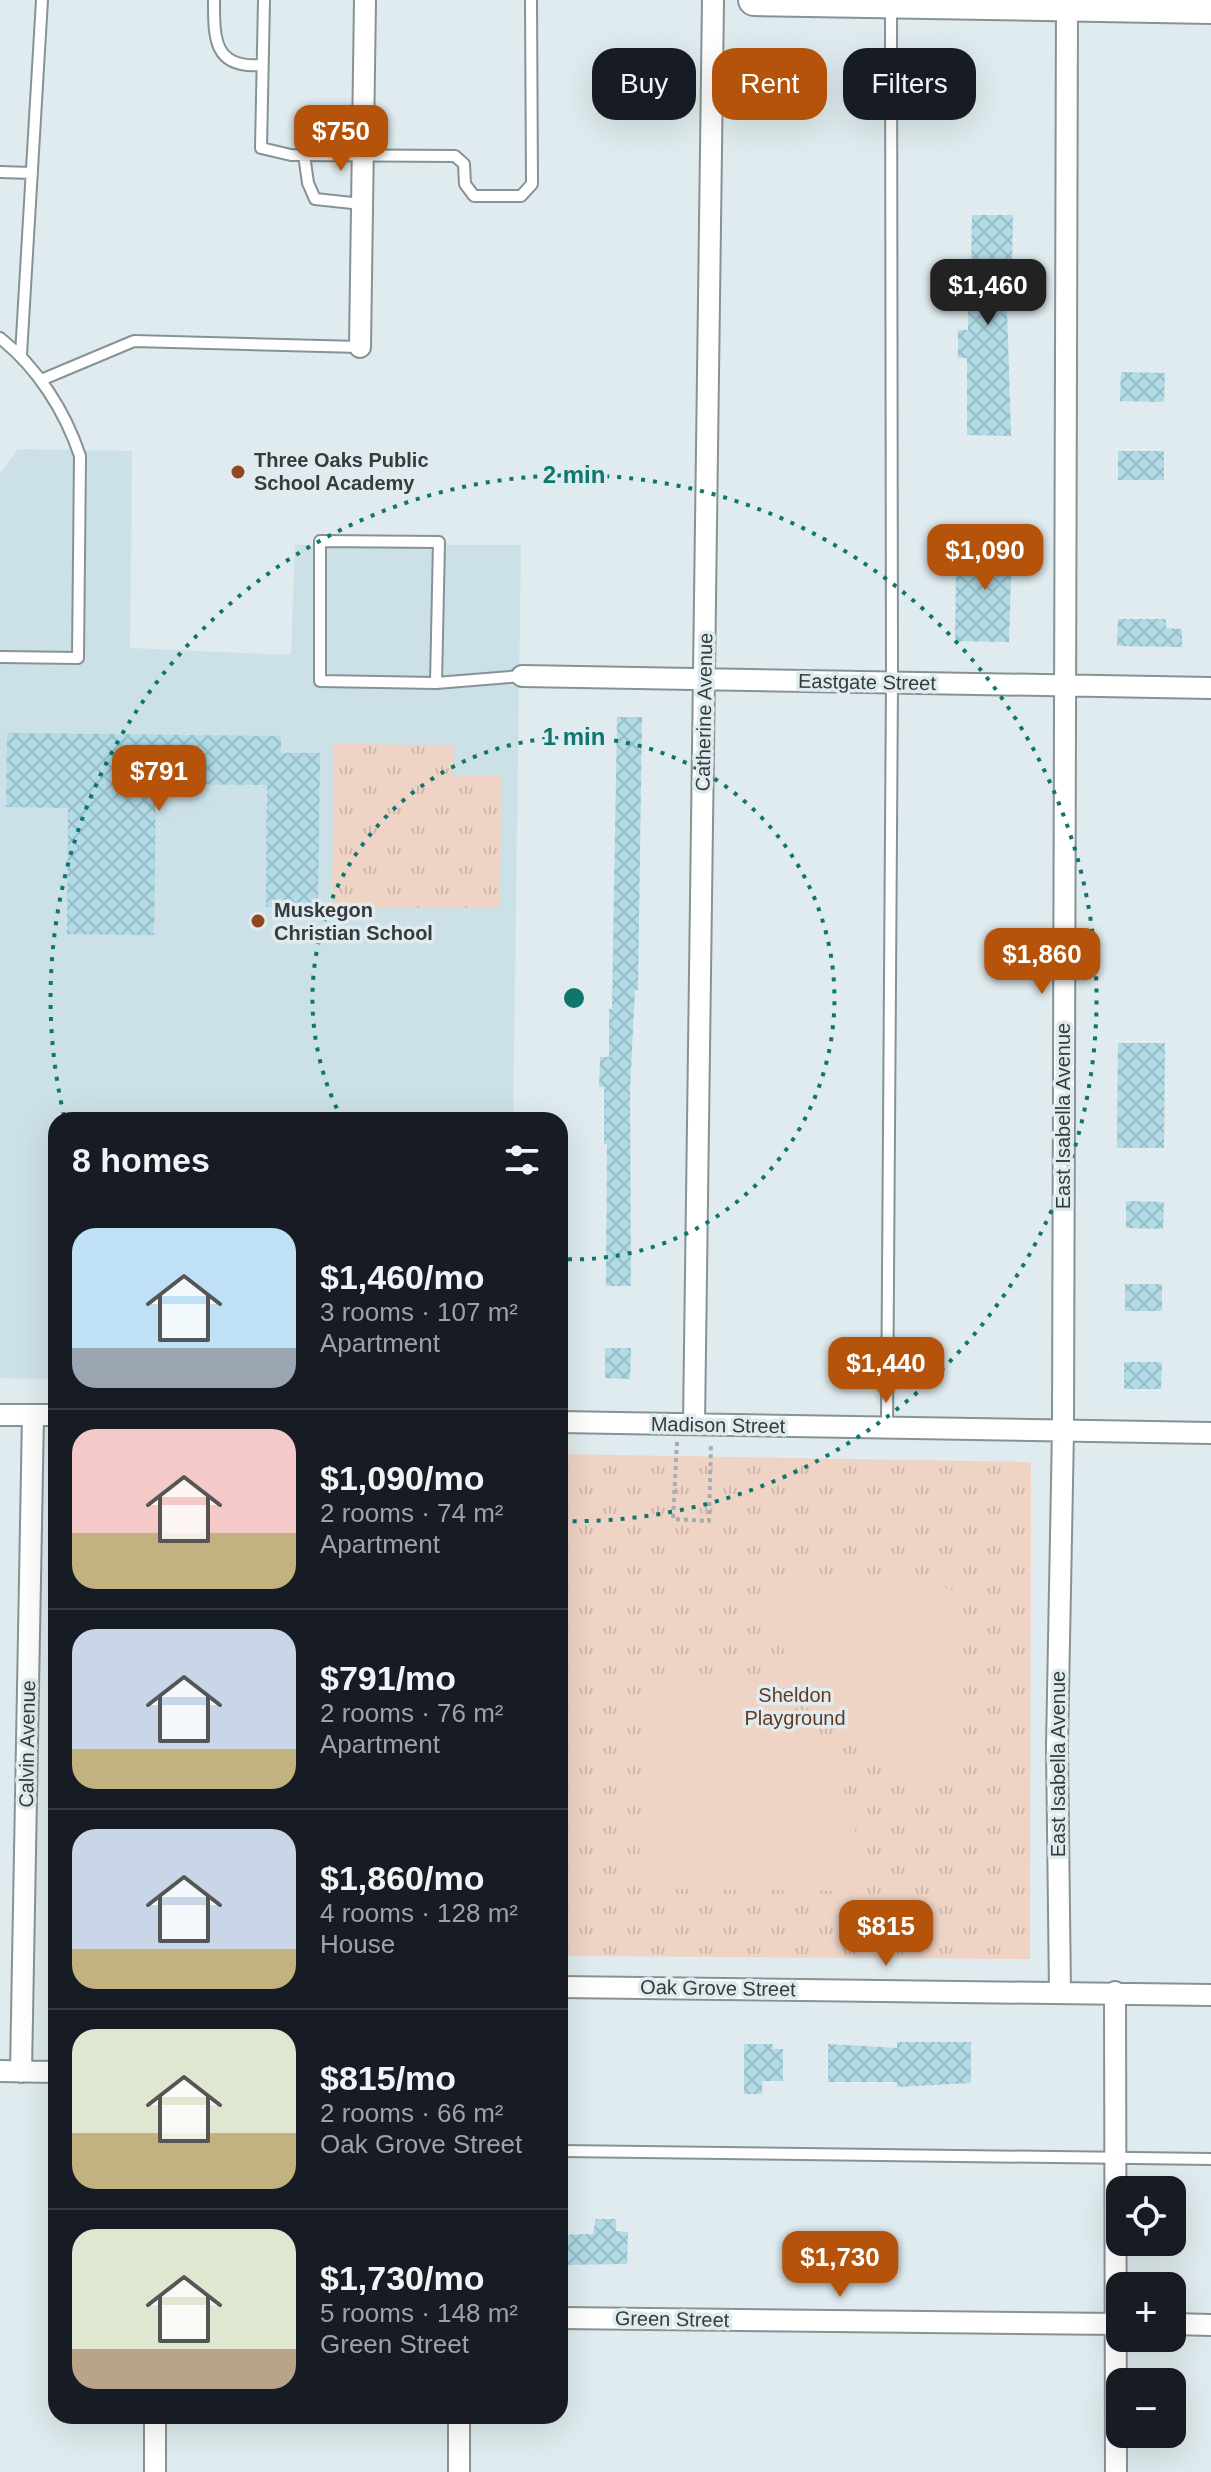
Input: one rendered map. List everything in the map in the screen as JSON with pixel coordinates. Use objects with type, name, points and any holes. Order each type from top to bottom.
[{"type":"main road","points":[[754,0],[1067,3],[1211,8]]},
{"type":"street","points":[[360,347],[365,0]]},
{"type":"street","name":"Catherine Avenue","points":[[702,1424],[705,679],[713,0]]},
{"type":"street","name":"East Isabella Avenue","points":[[1060,1992],[1057,1747],[1063,1430],[1067,3]]},
{"type":"street","name":"Eastgate Street","points":[[522,676],[1211,688]]},
{"type":"street","points":[[0,1415],[48,1415]]},
{"type":"street","name":"Calvin Avenue","points":[[21,2072],[33,1415]]},
{"type":"street","name":"Madison Street","points":[[568,1422],[1211,1433]]},
{"type":"street","name":"Oak Grove Street","points":[[568,1987],[1211,1995]]},
{"type":"street","points":[[1115,1992],[1117,2272]]},
{"type":"street","points":[[0,2071],[48,2072]]},
{"type":"street","name":"Green Street","points":[[568,2318],[1106,2324]]},
{"type":"street","points":[[1186,2324],[1211,2325]]},
{"type":"street","points":[[1116,2472],[1118,2352]]},
{"type":"street","points":[[155,2424],[155,2472]]},
{"type":"street","points":[[459,2424],[459,2472]]},
{"type":"lane","points":[[21,355],[42,0]]},
{"type":"lane","points":[[214,0],[214,39],[221,53],[243,66],[261,65]]},
{"type":"lane","points":[[264,0],[261,148],[304,155],[455,156],[464,164],[465,184],[474,196],[521,196],[532,184],[531,0]]},
{"type":"lane","points":[[887,1427],[892,682],[891,1]]},
{"type":"lane","points":[[304,155],[308,183],[315,199],[362,204]]},
{"type":"lane","points":[[0,172],[32,173]]},
{"type":"lane","points":[[0,338],[21,355],[41,380],[73,434],[80,456],[78,658],[0,657]]},
{"type":"lane","points":[[41,380],[134,341],[360,347]]},
{"type":"lane","points":[[436,683],[439,542],[320,541],[320,681],[436,683],[522,676]]},
{"type":"lane","points":[[568,2151],[1211,2159]]},
{"type":"path","points":[[677,1439],[673,1519],[709,1521],[702,1424]]},
{"type":"shaded area","name":"Muskegon Christian School","points":[[18,449],[132,451],[130,648],[291,655],[295,545],[521,545],[513,1112],[48,1112],[48,1379],[0,1378],[0,474]]},
{"type":"green space","points":[[334,744],[454,745],[454,775],[501,776],[500,908],[332,907]]},
{"type":"green space","name":"Sheldon Playground","points":[[568,1454],[1031,1462],[1030,1959],[568,1956]]},
{"type":"green space","points":[[769,1584],[942,1586],[962,1594],[957,1775],[934,1778],[899,1765],[874,1752],[829,1715],[809,1692],[780,1640],[772,1612]]},
{"type":"green space","points":[[708,1674],[762,1698],[803,1734],[839,1776],[855,1821],[857,1891],[663,1889],[638,1872],[652,1678]]},
{"type":"building","points":[[972,215],[1013,215],[1012,268],[1006,268],[1011,436],[967,435],[967,358],[958,358],[958,330],[968,330],[968,284],[962,284],[963,267],[971,267]]},
{"type":"building","points":[[1121,372],[1165,373],[1164,402],[1120,401]]},
{"type":"building","points":[[1118,451],[1164,451],[1164,480],[1118,480]]},
{"type":"building","points":[[968,537],[1012,538],[1009,642],[955,641],[956,571],[968,571]]},
{"type":"building","points":[[1118,619],[1166,619],[1166,628],[1182,629],[1182,647],[1117,646]]},
{"type":"building","points":[[617,717],[642,717],[638,990],[635,990],[630,1088],[631,1286],[606,1286],[607,1144],[604,1144],[604,1087],[599,1087],[600,1057],[609,1057],[609,1009],[612,1009]]},
{"type":"building","name":"Muskegon Christian School","points":[[7,733],[281,736],[281,753],[320,753],[318,907],[266,907],[267,785],[156,784],[154,935],[67,934],[68,808],[6,807]]},
{"type":"building","points":[[1118,1043],[1165,1043],[1164,1148],[1117,1148]]},
{"type":"building","points":[[1126,1201],[1164,1202],[1163,1229],[1126,1228]]},
{"type":"building","points":[[1125,1284],[1162,1284],[1162,1311],[1125,1311]]},
{"type":"building","points":[[605,1348],[631,1348],[630,1379],[605,1378]]},
{"type":"building","points":[[1124,1362],[1162,1362],[1161,1389],[1124,1389]]},
{"type":"building","points":[[897,2042],[971,2042],[971,2083],[897,2087],[897,2082],[828,2082],[828,2044],[897,2048]]},
{"type":"building","points":[[744,2044],[773,2044],[773,2049],[783,2049],[783,2081],[762,2081],[762,2094],[744,2094]]},
{"type":"building","points":[[596,2219],[616,2219],[616,2231],[628,2232],[627,2264],[568,2265],[568,2235],[593,2234]]},
{"type":"place","name":"Three Oaks Public School Academy","points":[[238,472]]},
{"type":"place","name":"Muskegon Christian School","points":[[258,921]]}]
